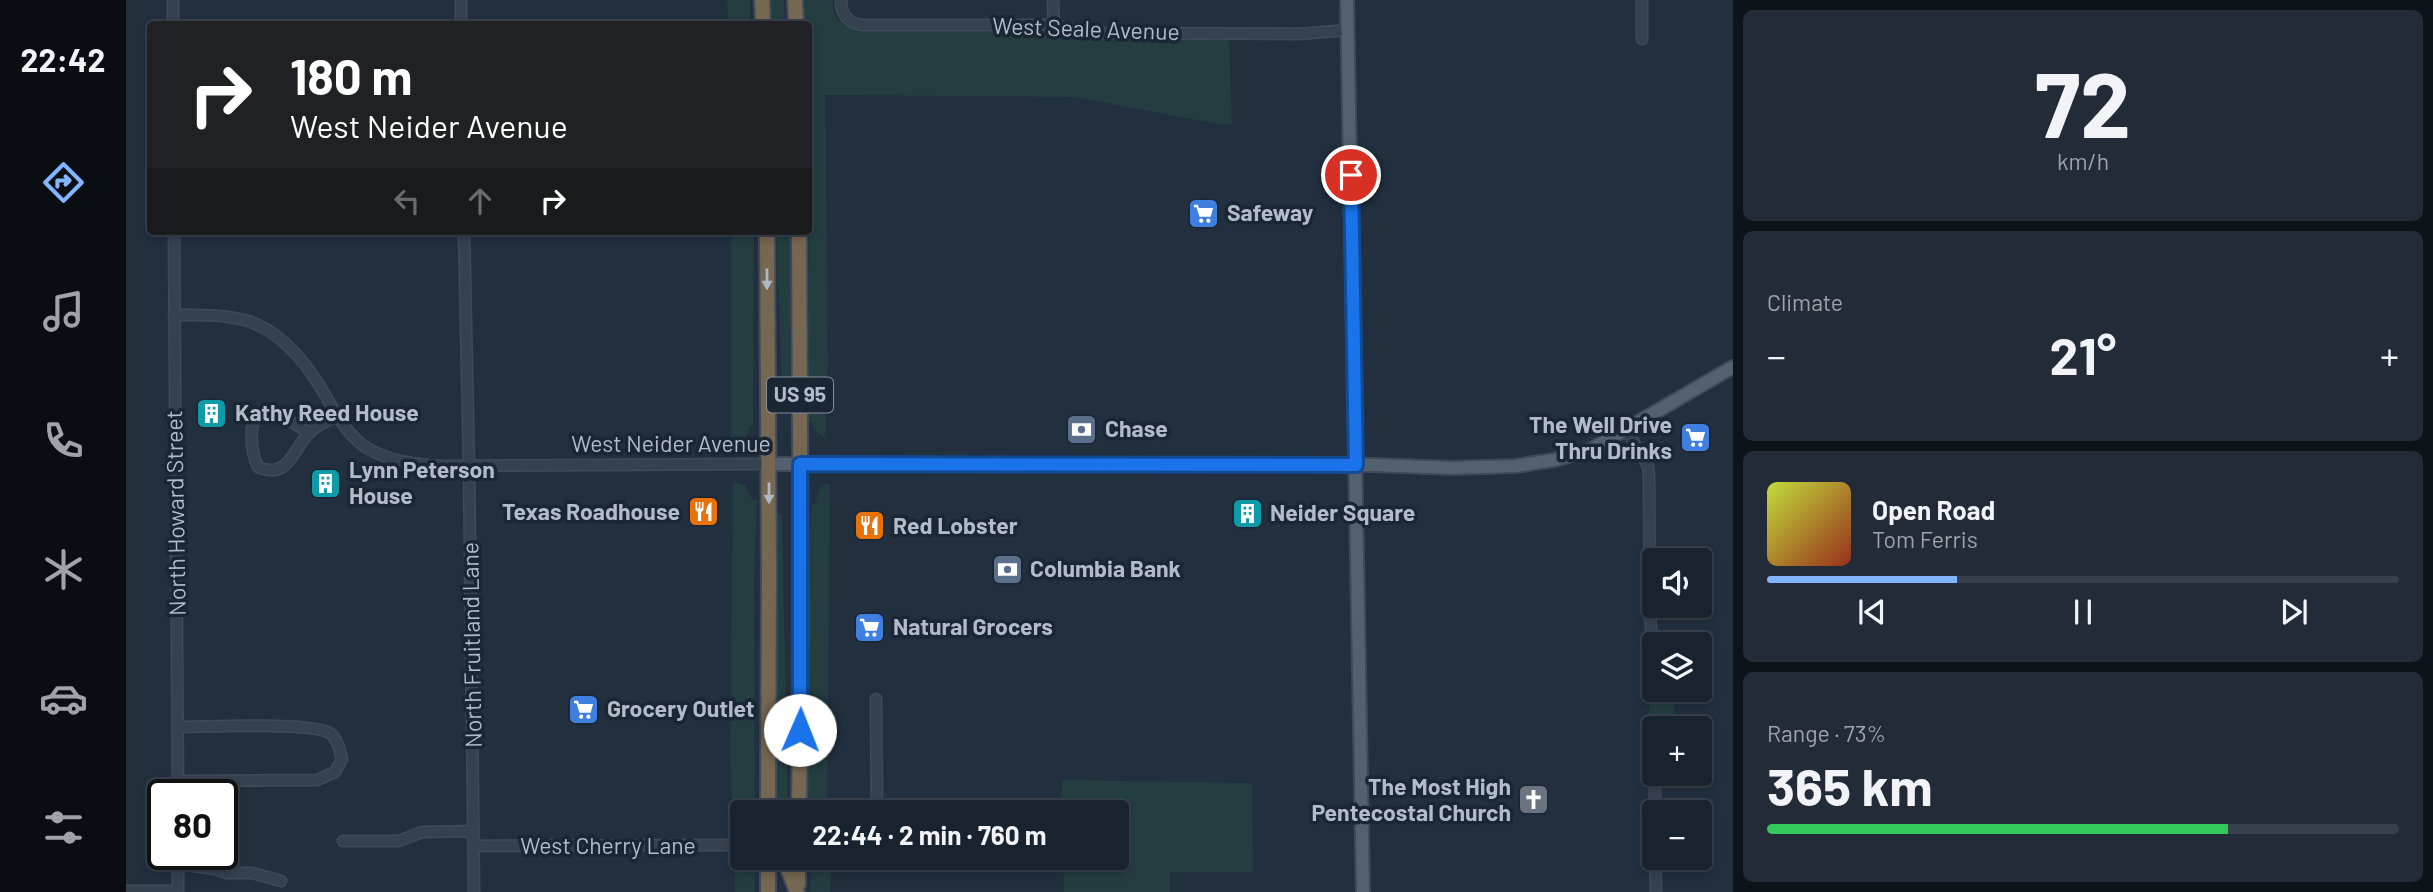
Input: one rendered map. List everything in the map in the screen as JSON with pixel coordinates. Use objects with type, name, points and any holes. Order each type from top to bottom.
[{"type":"highway","points":[[762,0],[763,21]]},
{"type":"highway","points":[[795,0],[796,21]]},
{"type":"highway","name":"US 95","points":[[767,235],[768,800]]},
{"type":"highway","name":"US 95","points":[[799,235],[799,800]]},
{"type":"highway","points":[[768,870],[768,892]]},
{"type":"highway","points":[[789,870],[797,892]]},
{"type":"highway","points":[[797,892],[798,870]]},
{"type":"main road","points":[[1347,0],[1363,892]]},
{"type":"main road","name":"West Neider Avenue","points":[[768,464],[1356,465],[1452,468],[1515,466],[1554,460],[1590,450],[1627,431],[1733,367]]},
{"type":"street","points":[[173,0],[173,21]]},
{"type":"street","points":[[461,0],[461,21]]},
{"type":"street","name":"West Seale Avenue","points":[[841,0],[846,18],[852,23],[863,25],[1054,26],[1092,33],[1299,34],[1348,30]]},
{"type":"street","points":[[1053,0],[1054,26]]},
{"type":"street","points":[[1642,0],[1642,38]]},
{"type":"street","name":"North Howard Street","points":[[174,235],[178,779]]},
{"type":"street","name":"North Fruitland Lane","points":[[464,235],[470,466],[474,892]]},
{"type":"street","name":"West Neider Avenue","points":[[174,315],[227,316],[251,322],[276,336],[297,355],[313,376],[341,423],[368,448],[388,457],[422,465],[470,466],[768,464]]},
{"type":"street","points":[[308,432],[273,411],[258,413],[254,418],[252,434],[258,467],[274,471],[282,468],[308,432],[337,416]]},
{"type":"street","points":[[1627,431],[1648,466],[1651,632]]},
{"type":"street","points":[[876,699],[877,800]]},
{"type":"street","points":[[178,727],[307,727],[330,733],[338,743],[342,759],[335,772],[317,780],[238,781]]},
{"type":"street","points":[[343,841],[399,841],[422,832],[474,831]]},
{"type":"street","name":"West Cherry Lane","points":[[474,846],[730,845]]},
{"type":"street","points":[[126,891],[178,891],[178,870]]},
{"type":"street","points":[[218,870],[227,873],[252,873],[281,881]]},
{"type":"street","points":[[1655,870],[1656,892]]},
{"type":"green space","points":[[727,0],[750,0],[750,21],[728,21]]},
{"type":"green space","points":[[767,0],[784,0],[785,21],[767,21]]},
{"type":"green space","points":[[802,0],[833,0],[833,7],[840,22],[862,30],[1042,30],[1096,38],[1229,37],[1232,124],[1218,124],[1073,97],[825,95],[828,371],[821,401],[825,406],[826,439],[814,430],[812,422],[809,422],[812,21],[803,21]]},
{"type":"green space","points":[[731,235],[754,235],[753,426],[750,426],[745,439],[731,446]]},
{"type":"green space","points":[[776,235],[790,235],[790,410],[788,412],[783,409]]},
{"type":"green space","points":[[733,482],[745,485],[753,500],[757,500],[754,577],[755,800],[732,800]]},
{"type":"green space","points":[[830,483],[827,800],[807,800],[811,505],[816,503],[818,493]]},
{"type":"green space","points":[[778,514],[781,514],[788,800],[776,800],[773,761],[774,521]]},
{"type":"green space","points":[[1650,702],[1674,702],[1674,716],[1649,716]]},
{"type":"green space","points":[[1062,780],[1252,783],[1253,872],[1170,872],[1170,892],[1064,892],[1063,870],[1129,870],[1129,800],[1062,800]]},
{"type":"green space","points":[[735,870],[754,870],[755,892],[735,892]]},
{"type":"green space","points":[[811,870],[831,870],[830,892],[810,892]]},
{"type":"place","name":"Safeway","points":[[1204,213]]},
{"type":"place","name":"Kathy Reed House","points":[[212,413]]},
{"type":"place","name":"Chase","points":[[1082,429]]},
{"type":"place","name":"The Well Drive Thru Drinks","points":[[1695,438]]},
{"type":"place","name":"Lynn Peterson House","points":[[326,483]]},
{"type":"place","name":"Texas Roadhouse","points":[[703,512]]},
{"type":"place","name":"Neider Square","points":[[1247,513]]},
{"type":"place","name":"Red Lobster","points":[[870,526]]},
{"type":"place","name":"Columbia Bank","points":[[1007,569]]},
{"type":"place","name":"Natural Grocers","points":[[870,627]]},
{"type":"place","name":"Grocery Outlet","points":[[584,709]]},
{"type":"place","name":"The Most High Pentecostal Church","points":[[1534,800]]},
{"type":"route","points":[[800,730],[800,464],[1356,465],[1351,175]]}]
